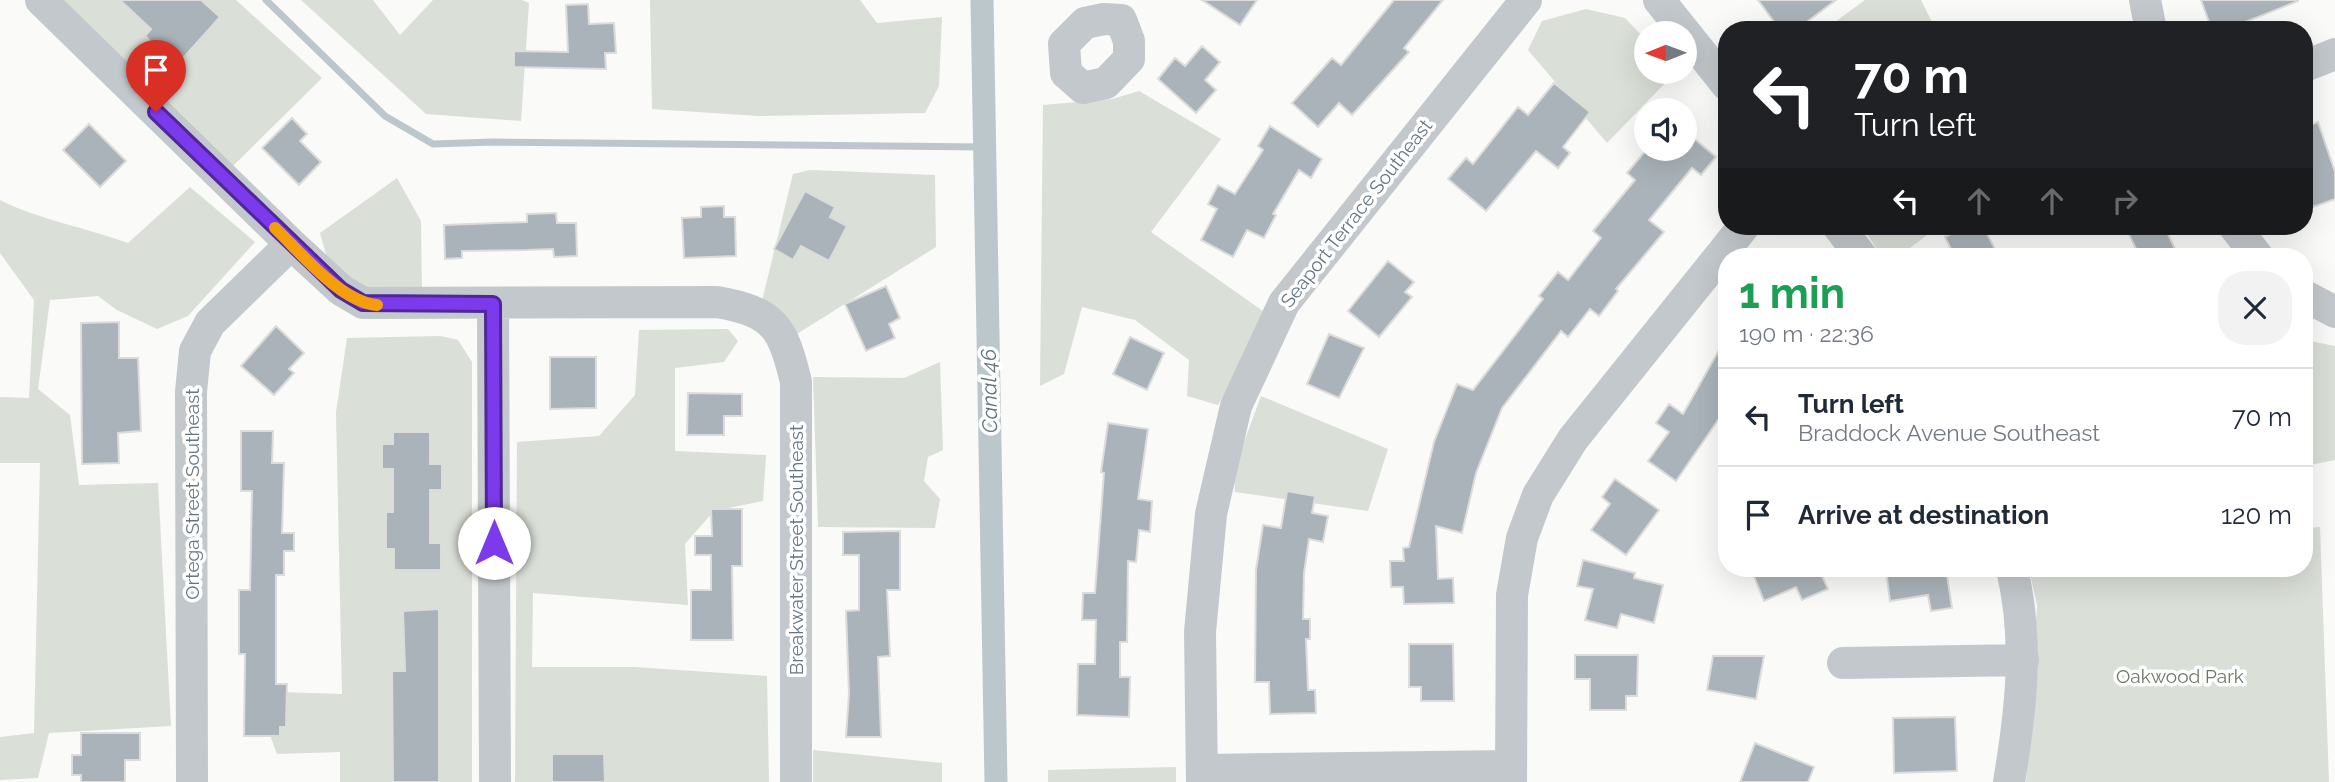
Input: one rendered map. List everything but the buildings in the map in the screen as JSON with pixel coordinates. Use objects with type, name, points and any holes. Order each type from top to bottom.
[{"type":"street","points":[[41,0],[341,290],[363,303],[493,304],[495,782]]},
{"type":"street","name":"Seaport Terrace Southeast","points":[[1202,776],[1200,632],[1210,514],[1236,406],[1284,303],[1526,0]]},
{"type":"street","points":[[1659,0],[1718,74]]},
{"type":"street","points":[[2145,0],[2149,21]]},
{"type":"street","points":[[2313,63],[2335,54]]},
{"type":"street","name":"Ortega Street Southeast","points":[[192,782],[191,392],[195,351],[209,323],[291,244]]},
{"type":"street","points":[[1202,776],[1511,774],[1513,595],[1522,538],[1538,495],[1573,439],[1718,258]]},
{"type":"street","points":[[2313,300],[2335,312]]},
{"type":"street","name":"Breakwater Street Southeast","points":[[493,304],[717,302],[749,308],[773,323],[787,345],[796,382],[796,782]]},
{"type":"street","points":[[2009,782],[2021,711],[2023,660],[2018,592],[2014,577]]},
{"type":"street","points":[[1843,663],[2023,660]]},
{"type":"green space","points":[[58,0],[236,0],[322,78],[232,167]]},
{"type":"green space","points":[[301,0],[373,0],[400,35],[433,0],[522,0],[529,3],[521,121],[426,114]]},
{"type":"green space","points":[[650,0],[860,0],[877,23],[942,17],[939,86],[925,113],[758,116],[652,109]]},
{"type":"green space","points":[[1865,0],[1921,0],[1932,21],[1836,21]]},
{"type":"green space","points":[[1586,9],[1625,18],[1634,27],[1634,84],[1664,84],[1651,98],[1634,98],[1634,115],[1607,143],[1528,50],[1542,21]]},
{"type":"green space","points":[[1139,91],[1221,139],[1151,232],[1267,314],[1218,405],[1187,396],[1189,360],[1135,320],[1082,307],[1064,374],[1040,386],[1043,105],[1112,99]]},
{"type":"green space","points":[[810,170],[935,175],[936,247],[792,337],[762,301],[793,174]]},
{"type":"green space","points":[[397,178],[421,221],[422,297],[361,295],[329,265],[320,233]]},
{"type":"green space","points":[[190,187],[255,242],[188,316],[157,329],[117,310],[98,296],[50,300],[38,389],[70,415],[79,485],[158,483],[171,726],[49,733],[38,778],[0,780],[0,737],[34,733],[40,463],[0,463],[0,397],[29,398],[34,300],[0,253],[0,200],[30,213],[128,243]]},
{"type":"green space","points":[[1868,235],[1927,235],[1910,248],[1876,248]]},
{"type":"green space","points":[[728,329],[738,341],[724,362],[675,368],[675,451],[766,455],[763,501],[714,511],[685,544],[688,605],[533,593],[532,667],[634,667],[767,676],[769,782],[515,782],[517,442],[599,436],[635,395],[639,330]]},
{"type":"green space","points":[[441,336],[458,340],[472,362],[472,782],[340,782],[340,752],[277,754],[261,712],[279,692],[342,694],[336,412],[347,338]]},
{"type":"green space","points":[[2313,342],[2335,346],[2335,460],[2313,464]]},
{"type":"green space","points":[[940,362],[943,450],[928,457],[924,481],[940,499],[935,528],[818,527],[813,377],[904,378]]},
{"type":"green space","points":[[1261,396],[1388,449],[1368,511],[1235,492],[1234,469]]},
{"type":"green space","name":"Oakwood Park","points":[[2313,527],[2320,527],[2329,782],[2026,782],[2037,605],[2031,577],[2313,577]]},
{"type":"green space","points":[[813,750],[942,763],[942,782],[813,782]]},
{"type":"green space","points":[[1176,767],[1176,782],[1048,782],[1048,770]]},
{"type":"waterway","points":[[266,0],[385,116],[433,144],[493,142],[984,147]]},
{"type":"waterway","name":"Canal 46","points":[[982,0],[996,782]]},
{"type":"slow traffic","points":[[275,228],[341,290],[363,303],[377,305]]},
{"type":"route","points":[[156,112],[291,244],[341,290],[363,303],[390,306],[493,304],[494,543]]}]
